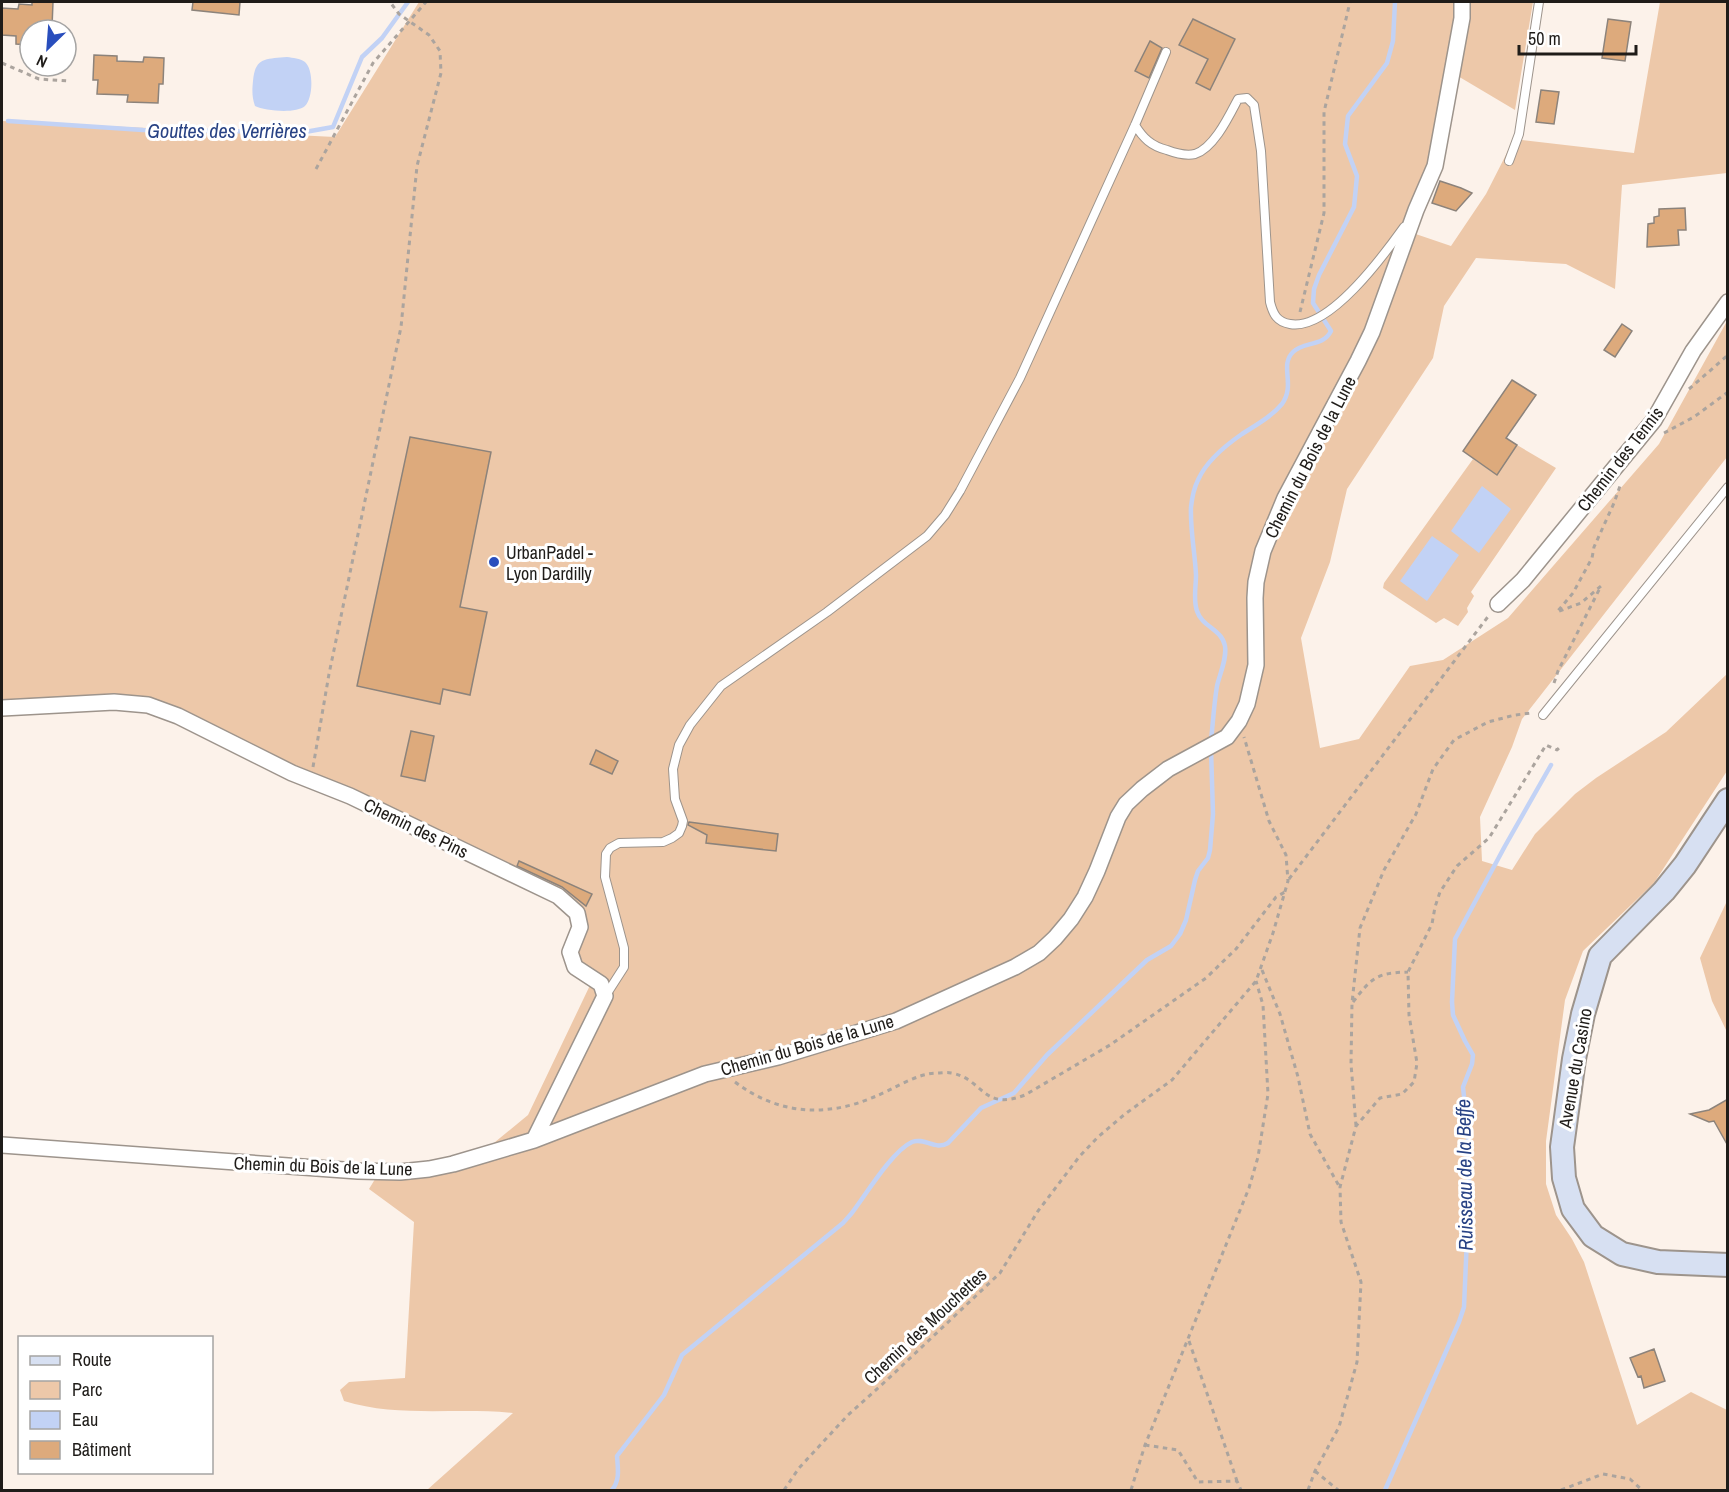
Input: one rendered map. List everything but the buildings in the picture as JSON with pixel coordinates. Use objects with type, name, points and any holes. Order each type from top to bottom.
[{"type":"street","name":"Chemin du Bois de la Lune","points":[[2,1145],[358,1171],[400,1172],[429,1169],[534,1140],[665,1088],[724,1069],[788,1054],[896,1021],[1015,967],[1040,953],[1060,932],[1085,897],[1118,817],[1126,804],[1168,769],[1228,735],[1239,721],[1247,704],[1256,665],[1256,582],[1266,543],[1285,498],[1372,332],[1416,210],[1435,166],[1462,18],[1462,2]]},
{"type":"street","points":[[1462,18],[1469,2]]},
{"type":"street","name":"Chemin des Tennis","points":[[1498,604],[1523,580],[1654,420],[1693,351],[1728,302]]},
{"type":"street","name":"Chemin des Pins","points":[[2,708],[114,702],[148,705],[178,716],[292,773],[350,796],[558,896],[577,913],[580,927],[570,952],[575,967],[601,984],[605,996]]},
{"type":"street","name":"Avenue du Casino","points":[[1728,800],[1685,865],[1664,891],[1600,956],[1583,1014],[1574,1059],[1562,1147],[1564,1178],[1573,1209],[1593,1236],[1622,1254],[1659,1262],[1728,1265]]},
{"type":"street","points":[[534,1140],[605,996]]},
{"type":"lane","points":[[1509,162],[1519,134],[1539,2]]},
{"type":"lane","points":[[605,996],[624,967],[624,948],[605,877],[606,854],[610,848],[619,843],[663,842],[679,833],[683,820],[675,799],[673,769],[679,745],[690,725],[721,686],[827,612],[927,536],[945,515],[1020,378],[1167,52]]},
{"type":"lane","points":[[1135,125],[1144,140],[1160,148],[1182,154],[1195,153],[1209,145],[1225,123],[1238,99],[1247,98],[1254,105],[1261,151],[1270,302],[1273,315],[1283,323],[1296,326],[1311,322],[1329,311],[1354,289],[1382,258],[1416,210]]},
{"type":"lane","points":[[1544,713],[1728,487]]},
{"type":"path","points":[[311,781],[329,674],[401,327],[417,166],[441,73],[440,51],[429,36],[396,12],[390,2]]},
{"type":"path","points":[[316,169],[373,63],[426,2]]},
{"type":"path","points":[[1296,326],[1324,213],[1324,112],[1350,2]]},
{"type":"path","points":[[2,63],[39,79],[68,81]]},
{"type":"path","points":[[1694,417],[1728,392]]},
{"type":"path","points":[[1308,1491],[1339,1427],[1357,1362],[1361,1282],[1341,1222],[1340,1187],[1356,1126],[1351,1064],[1352,1003],[1360,928],[1384,870],[1416,814],[1433,769],[1454,740],[1488,722],[1515,715],[1544,713],[1558,671],[1601,586],[1581,603],[1557,612],[1573,593],[1592,558],[1594,547],[1621,484]]},
{"type":"path","points":[[1288,881],[1498,604]]},
{"type":"path","name":"Chemin des Mouchettes","points":[[784,1491],[798,1468],[848,1415],[1000,1273],[1038,1211],[1079,1157],[1125,1114],[1172,1080],[1256,981],[1288,881],[1286,855],[1269,821],[1239,721]]},
{"type":"path","points":[[1356,1126],[1380,1098],[1402,1094],[1414,1082],[1417,1063],[1409,1015],[1408,972],[1432,924],[1440,892],[1457,866],[1489,838],[1546,745],[1557,750],[1560,747]]},
{"type":"path","points":[[724,1069],[736,1083],[759,1098],[779,1105],[808,1110],[829,1110],[856,1104],[930,1073],[951,1073],[966,1079],[993,1098],[1006,1101],[1014,1099],[1025,1095],[1110,1045],[1206,978],[1236,949],[1276,897],[1285,892]]},
{"type":"path","points":[[1261,969],[1280,1014],[1298,1077],[1310,1134],[1340,1187]]},
{"type":"path","points":[[1352,1003],[1368,983],[1380,975],[1408,972]]},
{"type":"path","points":[[1131,1491],[1146,1445],[1249,1188],[1258,1157],[1268,1094],[1263,1005],[1256,981]]},
{"type":"path","points":[[1188,1339],[1241,1491]]},
{"type":"path","points":[[1146,1445],[1178,1450],[1198,1482],[1237,1481]]},
{"type":"path","points":[[1316,1471],[1338,1491]]},
{"type":"path","points":[[1561,1491],[1604,1474],[1630,1479],[1642,1491]]},
{"type":"green space","points":[[419,2],[1533,2],[1515,110],[1446,69],[1429,162],[1401,229],[1451,246],[1486,194],[1514,139],[1634,153],[1660,2],[1727,2],[1727,173],[1622,185],[1615,289],[1566,264],[1476,258],[1444,306],[1433,358],[1347,489],[1330,562],[1301,638],[1320,748],[1359,739],[1410,666],[1443,660],[1508,618],[1659,444],[1727,321],[1727,457],[1522,719],[1512,747],[1480,817],[1482,861],[1512,870],[1535,834],[1575,794],[1666,732],[1727,674],[1727,771],[1654,883],[1583,951],[1565,1000],[1546,1141],[1546,1184],[1556,1215],[1584,1262],[1637,1425],[1691,1392],[1727,1410],[1727,1490],[427,1490],[513,1413],[407,1411],[344,1401],[340,1390],[349,1382],[405,1378],[414,1222],[369,1189],[380,1171],[478,1156],[528,1115],[593,979],[575,967],[577,913],[148,705],[2,708],[2,121],[335,137]]},
{"type":"green space","points":[[1517,445],[1556,468],[1471,592],[1474,596],[1467,608],[1468,612],[1458,626],[1444,618],[1436,623],[1383,588],[1384,583],[1473,459],[1497,475]]},
{"type":"green space","points":[[1727,901],[1727,1032],[1712,1001],[1700,958]]},
{"type":"water","points":[[287,57],[301,60],[308,66],[311,84],[308,102],[301,109],[288,111],[255,106],[252,88],[256,67],[268,59]]},
{"type":"water","points":[[1482,486],[1511,509],[1479,553],[1451,531]]},
{"type":"water","points":[[1432,536],[1459,555],[1427,601],[1400,581]]},
{"type":"waterway","name":"Gouttes des Verrières","points":[[8,121],[143,130],[305,132],[333,127],[362,57],[382,38],[408,2]]},
{"type":"waterway","points":[[1211,741],[1214,706],[1225,646],[1220,636],[1203,621],[1196,607],[1191,515],[1193,493],[1202,473],[1217,454],[1282,404],[1288,389],[1287,363],[1293,352],[1302,346],[1318,342],[1328,336],[1331,331],[1313,303],[1314,289],[1354,207],[1357,176],[1345,144],[1348,116],[1387,63],[1393,41],[1395,2]]},
{"type":"waterway","points":[[612,1490],[617,1478],[617,1456],[664,1395],[682,1355],[843,1223],[879,1175],[904,1147],[917,1141],[939,1146],[948,1143],[981,1108],[1014,1093],[1047,1055],[1147,960],[1171,946],[1186,920],[1198,871],[1208,858],[1210,850],[1213,814],[1211,749]]},
{"type":"waterway","name":"Ruisseau de la Beffe","points":[[1385,1490],[1464,1307],[1469,1192],[1468,1135],[1463,1087],[1473,1055],[1453,1015],[1455,939],[1551,765]]},
{"type":"place","name":"UrbanPadel - Lyon Dardilly","points":[[494,562]]}]
